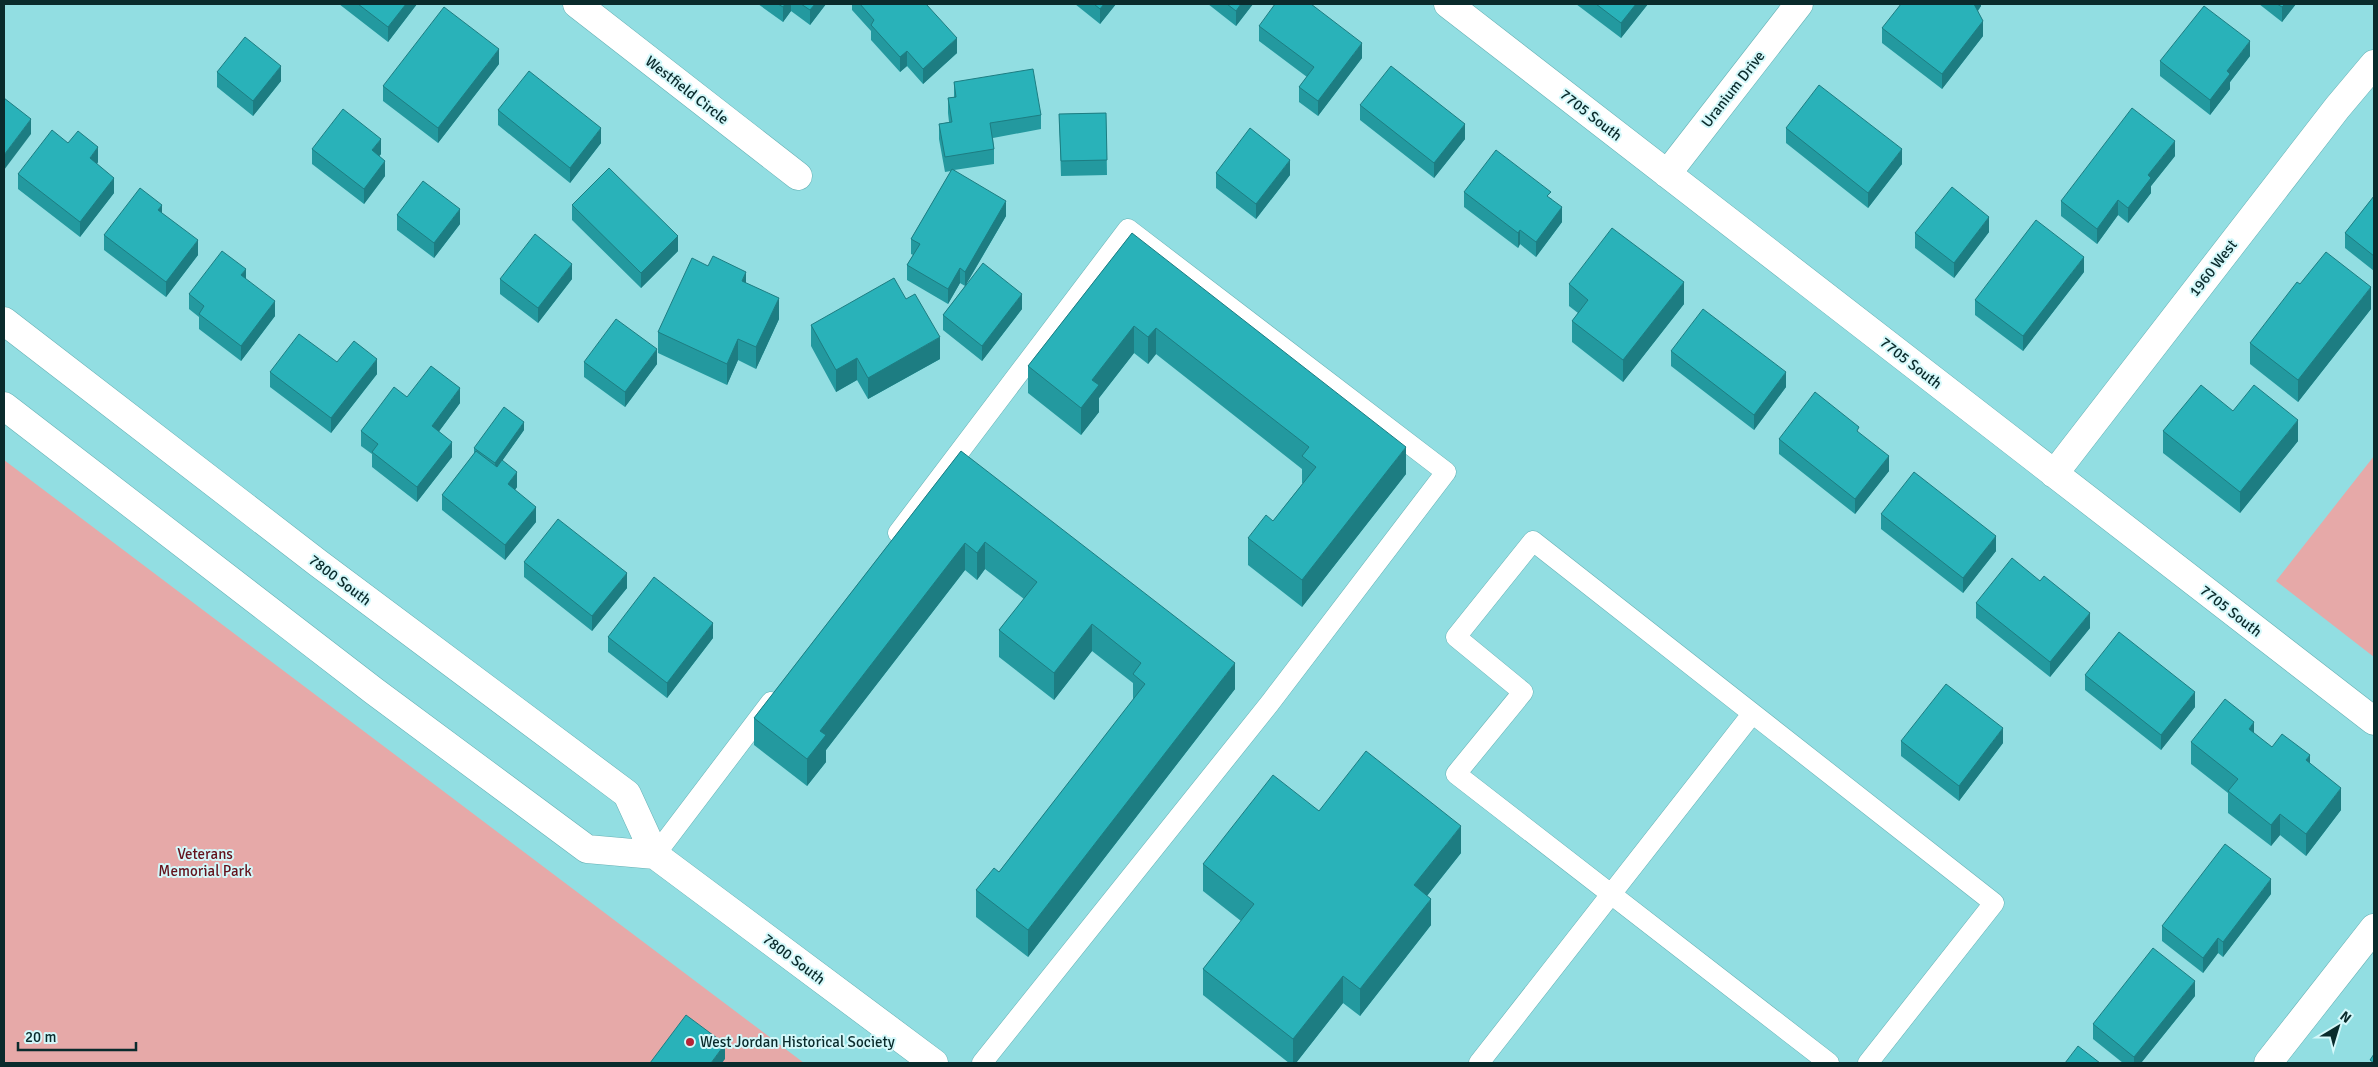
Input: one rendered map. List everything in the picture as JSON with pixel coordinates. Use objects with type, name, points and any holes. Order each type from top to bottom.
[{"type":"street","name":"Westfield Circle","points":[[577,4],[798,176]]},
{"type":"street","name":"7705 South","points":[[1448,4],[2374,721]]},
{"type":"street","name":"Uranium Drive","points":[[1667,174],[1798,4]]},
{"type":"street","name":"1960 West","points":[[2054,474],[2331,116],[2374,64]]},
{"type":"street","name":"7800 South","points":[[4,321],[311,557],[627,794],[655,855],[934,1063]]},
{"type":"street","points":[[4,406],[366,685],[587,849],[655,855]]},
{"type":"street","points":[[2268,1063],[2374,928]]},
{"type":"lane","points":[[884,551],[1128,229],[1446,472],[1270,703],[982,1063]]},
{"type":"lane","points":[[1829,1063],[1610,896],[1456,774],[1523,692],[1456,637],[1533,541],[1994,903],[1868,1063]]},
{"type":"lane","points":[[655,855],[782,686]]},
{"type":"lane","points":[[1479,1063],[1752,714]]},
{"type":"green space","points":[[2374,456],[2374,657],[2276,581]]},
{"type":"green space","name":"Veterans Memorial Park","points":[[4,460],[804,1063],[4,1063]]},
{"type":"building","points":[[358,4],[406,4],[388,27]]},
{"type":"building","points":[[801,4],[815,4],[810,10]]},
{"type":"building","points":[[860,4],[926,4],[957,38],[923,69],[907,51],[900,57],[871,25],[874,20]]},
{"type":"building","points":[[1094,4],[1104,4],[1100,9]]},
{"type":"building","points":[[1227,4],[1241,4],[1236,11]]},
{"type":"building","points":[[1275,4],[1311,4],[1362,43],[1318,101],[1299,87],[1314,67],[1259,26]]},
{"type":"building","points":[[1596,4],[1636,4],[1621,23]]},
{"type":"building","points":[[1901,4],[1974,4],[1983,21],[1942,74],[1882,28]]},
{"type":"building","points":[[2204,6],[2250,41],[2227,71],[2230,74],[2210,100],[2160,61]]},
{"type":"building","points":[[444,7],[499,49],[438,128],[383,86]]},
{"type":"building","points":[[245,37],[281,66],[253,101],[217,72]]},
{"type":"building","points":[[1391,66],[1465,124],[1434,163],[1360,105]]},
{"type":"building","points":[[1033,69],[1041,115],[990,123],[994,149],[945,157],[939,124],[952,122],[948,98],[956,97],[954,82]]},
{"type":"building","points":[[529,71],[601,128],[570,168],[498,110]]},
{"type":"building","points":[[1819,85],[1902,149],[1868,193],[1786,128]]},
{"type":"building","points":[[4,98],[31,119],[4,155]]},
{"type":"building","points":[[2132,108],[2175,141],[2148,175],[2151,178],[2128,208],[2118,200],[2097,229],[2061,201]]},
{"type":"building","points":[[343,109],[381,139],[372,150],[385,161],[364,189],[312,149]]},
{"type":"building","points":[[1106,113],[1107,160],[1061,161],[1059,114]]},
{"type":"building","points":[[1250,128],[1290,160],[1256,204],[1216,173]]},
{"type":"building","points":[[52,130],[68,143],[78,131],[98,147],[90,158],[114,178],[80,222],[18,174]]},
{"type":"building","points":[[1496,150],[1551,192],[1547,196],[1562,207],[1536,242],[1520,230],[1518,233],[1464,192]]},
{"type":"building","points":[[609,168],[678,236],[641,273],[572,205]]},
{"type":"building","points":[[952,169],[1006,201],[965,272],[960,268],[948,289],[907,265],[920,244],[911,239]]},
{"type":"building","points":[[423,181],[460,209],[434,243],[397,215]]},
{"type":"building","points":[[1952,187],[1989,217],[1954,263],[1915,233]]},
{"type":"building","points":[[140,188],[162,205],[158,210],[198,240],[166,282],[104,235]]},
{"type":"building","points":[[2374,196],[2374,256],[2345,233]]},
{"type":"building","points":[[2036,220],[2084,257],[2023,336],[1975,300]]},
{"type":"building","points":[[1612,228],[1684,282],[1623,360],[1572,321],[1588,300],[1569,284]]},
{"type":"building","points":[[1132,233],[1406,447],[1302,580],[1248,538],[1266,515],[1273,521],[1316,467],[1302,456],[1309,447],[1156,328],[1148,337],[1134,326],[1092,380],[1099,385],[1081,408],[1028,366]]},
{"type":"building","points":[[535,234],[572,264],[538,308],[500,279]]},
{"type":"building","points":[[222,251],[246,269],[241,275],[275,301],[241,346],[199,314],[204,306],[189,294]]},
{"type":"building","points":[[2326,252],[2371,287],[2298,380],[2250,343],[2297,282],[2300,284]]},
{"type":"building","points":[[713,256],[746,272],[742,281],[779,298],[756,347],[738,339],[727,364],[658,332],[692,258],[708,266]]},
{"type":"building","points":[[983,263],[1022,294],[982,346],[943,315]]},
{"type":"building","points":[[894,278],[906,299],[915,294],[940,337],[868,378],[857,358],[836,370],[811,325]]},
{"type":"building","points":[[1703,309],[1786,372],[1754,415],[1671,351]]},
{"type":"building","points":[[616,319],[657,349],[625,392],[584,362]]},
{"type":"building","points":[[299,334],[337,362],[354,341],[377,359],[331,418],[270,372]]},
{"type":"building","points":[[431,366],[460,388],[432,426],[452,442],[417,487],[372,452],[378,444],[361,431],[394,387],[407,397]]},
{"type":"building","points":[[2201,385],[2233,411],[2254,385],[2298,420],[2240,492],[2163,431]]},
{"type":"building","points":[[1815,392],[1859,427],[1857,431],[1889,456],[1855,499],[1779,439]]},
{"type":"building","points":[[504,407],[524,422],[495,463],[474,448]]},
{"type":"building","points":[[476,451],[497,467],[502,460],[517,472],[508,484],[536,507],[505,545],[442,495]]},
{"type":"building","points":[[961,451],[1235,663],[1028,930],[976,890],[994,868],[999,872],[1145,684],[1133,674],[1141,663],[1092,624],[1054,673],[999,630],[1037,582],[985,542],[977,553],[965,543],[820,731],[826,735],[807,759],[754,718]]},
{"type":"building","points":[[1914,472],[1996,536],[1963,578],[1881,514]]},
{"type":"building","points":[[558,519],[627,573],[592,616],[524,562]]},
{"type":"building","points":[[2012,558],[2040,581],[2044,576],[2090,613],[2050,662],[1976,603]]},
{"type":"building","points":[[654,577],[713,623],[667,683],[608,637]]},
{"type":"building","points":[[2119,632],[2195,692],[2161,735],[2085,675]]},
{"type":"building","points":[[1946,684],[2003,728],[1959,786],[1901,741]]},
{"type":"building","points":[[2225,699],[2254,722],[2249,729],[2272,747],[2282,734],[2310,755],[2306,760],[2341,788],[2306,834],[2280,814],[2271,825],[2228,791],[2238,779],[2191,742]]},
{"type":"building","points":[[1366,751],[1461,826],[1414,885],[1431,899],[1360,989],[1343,976],[1293,1039],[1203,969],[1254,904],[1203,864],[1273,775],[1319,811]]},
{"type":"building","points":[[2225,844],[2271,879],[2223,942],[2218,938],[2203,958],[2162,926]]},
{"type":"building","points":[[2153,948],[2195,981],[2134,1057],[2093,1024]]},
{"type":"building","points":[[686,1015],[725,1044],[711,1063],[650,1063]]},
{"type":"building","points":[[2078,1046],[2100,1063],[2065,1063]]},
{"type":"building","points":[[2374,1054],[2374,1063],[2370,1060]]},
{"type":"place","name":"West Jordan Historical Society","points":[[690,1042]]}]
